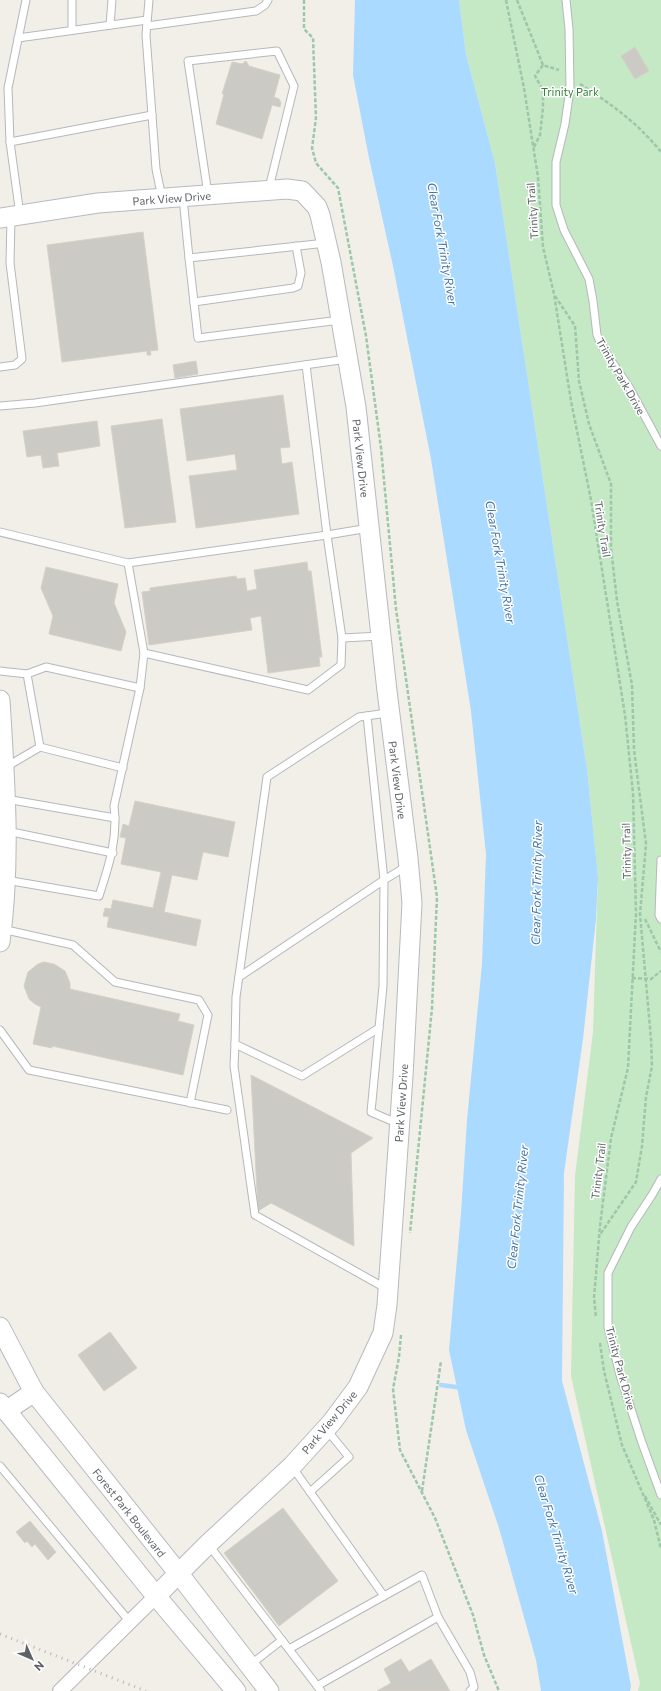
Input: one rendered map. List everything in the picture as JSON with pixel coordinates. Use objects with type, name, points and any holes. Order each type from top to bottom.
[{"type":"street","name":"Park View Drive","points":[[10,217],[98,203],[287,189],[302,191],[317,207],[326,243],[356,407],[381,636],[409,865],[412,903],[400,1124],[388,1290],[383,1333],[358,1387],[326,1429],[292,1466],[208,1544],[156,1596]]},
{"type":"street","points":[[0,700],[7,831],[6,880],[1,936]]},
{"type":"street","name":"Forest Park Boulevard","points":[[0,1327],[34,1392],[270,1691]]},
{"type":"street","points":[[34,1392],[2,1409],[236,1691]]},
{"type":"street","points":[[60,1691],[156,1596]]},
{"type":"lane","points":[[0,367],[15,365],[22,359],[10,263],[10,142],[8,88],[26,0]]},
{"type":"lane","points":[[72,0],[72,30]]},
{"type":"lane","points":[[110,25],[112,0]]},
{"type":"lane","points":[[149,0],[146,35],[156,168],[162,198]]},
{"type":"lane","points":[[18,38],[110,25],[147,23],[256,11],[265,5],[268,0]]},
{"type":"lane","name":"Trinity Park Drive","points":[[566,0],[569,29],[570,89],[565,124],[556,162],[556,205],[564,230],[589,279],[593,301],[596,335],[629,388],[661,446]]},
{"type":"lane","points":[[208,195],[188,62],[276,52],[294,86],[268,191]]},
{"type":"lane","points":[[10,142],[152,115]]},
{"type":"lane","points":[[183,197],[198,338],[341,320]]},
{"type":"lane","points":[[189,258],[326,243]]},
{"type":"lane","points":[[194,302],[293,288],[298,286],[301,273],[296,246]]},
{"type":"lane","points":[[0,406],[35,403],[348,359]]},
{"type":"lane","points":[[144,653],[308,690],[341,664],[342,638],[327,535],[306,365]]},
{"type":"lane","points":[[0,532],[128,563],[370,528]]},
{"type":"lane","points":[[6,880],[99,896],[113,854],[116,818],[114,806],[140,688],[144,653],[128,563]]},
{"type":"lane","points":[[342,638],[381,636]]},
{"type":"lane","points":[[0,671],[27,674],[46,667],[140,688]]},
{"type":"lane","points":[[27,674],[40,747]]},
{"type":"lane","points":[[388,1290],[255,1215],[234,1066],[236,998],[267,777],[359,717],[390,713]]},
{"type":"lane","points":[[367,716],[384,880],[383,986],[371,1112],[400,1124]]},
{"type":"lane","points":[[4,768],[40,747],[122,768]]},
{"type":"lane","points":[[6,799],[116,818]]},
{"type":"lane","points":[[7,831],[113,854]]},
{"type":"lane","points":[[661,860],[659,915],[661,919]]},
{"type":"lane","points":[[239,978],[384,880],[409,865]]},
{"type":"lane","points":[[1,936],[73,945],[116,982],[199,1000],[208,1015],[190,1103]]},
{"type":"lane","points":[[235,1044],[302,1076],[379,1028]]},
{"type":"lane","points":[[0,1030],[29,1070],[227,1110]]},
{"type":"lane","name":"Trinity Park Drive","points":[[661,1179],[652,1196],[630,1227],[608,1273],[608,1327],[620,1375],[661,1495]]},
{"type":"lane","points":[[310,1492],[349,1457],[326,1429]]},
{"type":"lane","points":[[0,1466],[130,1622]]},
{"type":"lane","points":[[292,1466],[384,1596]]},
{"type":"lane","points":[[208,1544],[319,1688],[438,1618]]},
{"type":"lane","points":[[289,1650],[422,1575],[438,1618],[470,1672],[474,1686],[470,1691]]},
{"type":"lane","points":[[250,1665],[282,1640]]},
{"type":"path","points":[[304,0],[304,29],[313,38],[316,118],[312,148],[316,163],[338,188],[366,336],[381,448],[396,609],[437,897],[432,1008],[410,1236]]},
{"type":"path","name":"Trinity Trail","points":[[506,0],[524,88],[538,177],[543,247],[554,294],[571,402],[591,500],[625,715],[633,793],[636,913],[628,1068],[611,1138],[599,1236],[594,1298],[597,1320]]},
{"type":"path","points":[[517,0],[543,65]]},
{"type":"path","points":[[533,148],[540,136],[543,108],[543,90],[536,76],[543,65]]},
{"type":"path","points":[[543,65],[556,69],[602,98],[627,117],[652,140],[661,152]]},
{"type":"path","points":[[554,294],[574,326],[581,389],[589,424],[611,484],[611,548],[617,601],[632,685],[634,750],[646,844],[640,914],[652,1066],[646,1097],[642,1146],[636,1182],[599,1236]]},
{"type":"path","points":[[636,913],[640,914]]},
{"type":"path","points":[[645,919],[661,952]]},
{"type":"path","points":[[632,978],[646,979],[656,976],[661,971]]},
{"type":"path","points":[[401,1328],[399,1357],[393,1389],[395,1418],[400,1450],[435,1518],[473,1615],[484,1656],[499,1691]]},
{"type":"path","points":[[600,1342],[604,1371],[622,1445],[654,1520],[661,1549]]},
{"type":"path","points":[[422,1492],[441,1361]]},
{"type":"path","points":[[639,1486],[661,1525]]},
{"type":"green space","name":"Trinity Park","points":[[459,0],[661,0],[661,1691],[638,1691],[640,1683],[571,1376],[575,1176],[593,1032],[598,877],[587,769],[495,163],[466,54]]},
{"type":"water","name":"Clear Fork Trinity River","points":[[355,0],[459,0],[466,54],[495,163],[587,769],[598,877],[596,919],[583,1039],[564,1173],[562,1381],[602,1531],[631,1686],[630,1691],[541,1691],[536,1660],[499,1528],[466,1430],[449,1350],[461,1213],[467,1120],[482,964],[486,854],[471,711],[431,459],[353,75]]},
{"type":"building","points":[[635,47],[649,71],[635,79],[621,56]]},
{"type":"building","points":[[246,61],[249,66],[280,75],[274,97],[279,99],[281,103],[280,107],[272,105],[262,139],[216,124],[224,94],[222,94],[232,62],[242,64]]},
{"type":"building","points":[[143,232],[158,350],[150,351],[151,355],[147,355],[147,351],[62,362],[47,245]]},
{"type":"building","points":[[196,361],[198,374],[175,378],[173,365]]},
{"type":"building","points":[[283,395],[290,447],[280,448],[282,464],[292,462],[299,514],[196,528],[189,476],[237,470],[235,454],[187,461],[180,409]]},
{"type":"building","points":[[162,419],[176,522],[125,528],[111,426]]},
{"type":"building","points":[[97,421],[100,446],[57,453],[59,466],[43,468],[41,455],[27,457],[23,431]]},
{"type":"building","points":[[307,562],[308,571],[311,571],[322,657],[319,657],[320,666],[268,673],[261,616],[250,618],[252,630],[149,645],[142,592],[150,591],[150,588],[236,576],[237,579],[245,578],[247,591],[257,589],[254,570]]},
{"type":"building","points":[[46,567],[118,584],[114,603],[126,632],[121,651],[49,634],[53,616],[41,588]]},
{"type":"building","points":[[135,801],[235,822],[228,857],[203,852],[197,880],[172,875],[164,912],[201,920],[196,946],[107,927],[109,917],[103,916],[105,908],[111,909],[113,900],[153,908],[161,872],[121,864],[126,838],[120,837],[123,824],[129,826]]},
{"type":"building","points":[[44,962],[54,964],[65,971],[70,983],[70,989],[180,1014],[178,1021],[194,1025],[183,1075],[52,1046],[52,1048],[33,1044],[41,1007],[29,999],[24,986],[28,972],[38,964]]},
{"type":"building","points":[[251,1075],[373,1138],[351,1153],[354,1246],[271,1203],[258,1211]]},
{"type":"building","points":[[110,1332],[137,1368],[104,1391],[78,1355]]},
{"type":"building","points":[[283,1508],[338,1581],[279,1626],[224,1553]]},
{"type":"building","points":[[30,1521],[56,1552],[48,1560],[35,1544],[32,1547],[27,1541],[25,1543],[16,1532]]},
{"type":"building","points":[[401,1659],[409,1672],[431,1659],[450,1691],[377,1691],[391,1683],[384,1669]]},
{"type":"waterway","points":[[441,1385],[463,1388]]},
{"type":"railway","points":[[0,1634],[146,1691]]}]
